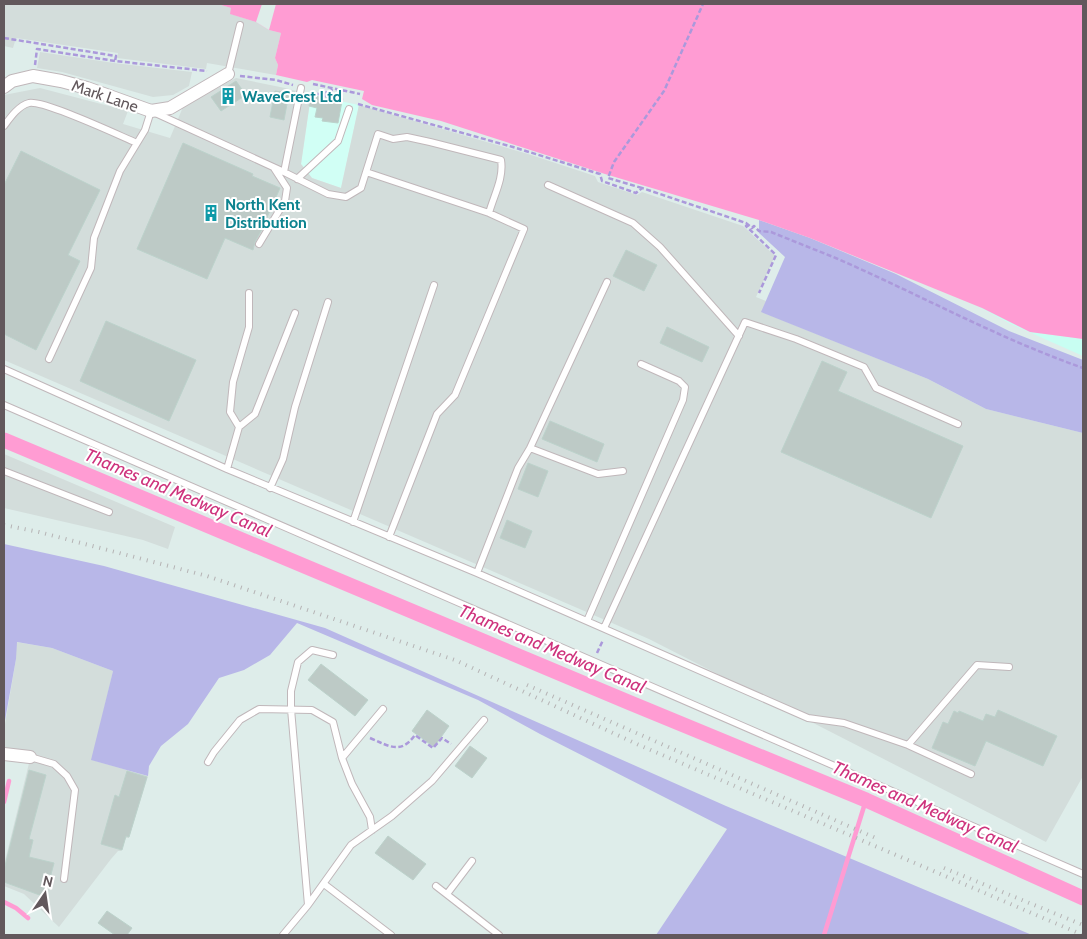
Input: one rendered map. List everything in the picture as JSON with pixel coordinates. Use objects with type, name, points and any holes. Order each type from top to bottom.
[{"type":"street","name":"Mark Lane","points":[[4,86],[12,81],[33,76],[87,88],[151,111],[170,108],[228,74]]},
{"type":"street","points":[[4,754],[30,757]]},
{"type":"lane","points":[[228,74],[240,24]]},
{"type":"lane","points":[[284,172],[300,88]]},
{"type":"lane","points":[[4,126],[20,107],[36,103],[136,142]]},
{"type":"lane","points":[[297,179],[338,141],[349,109]]},
{"type":"lane","points":[[49,359],[91,268],[94,238],[120,172],[144,130],[151,111],[328,194],[346,196],[361,188],[378,134],[393,139],[407,138],[430,142],[500,160],[502,177],[494,194],[489,213]]},
{"type":"lane","points":[[259,244],[285,201],[287,188],[273,168]]},
{"type":"lane","points":[[366,172],[489,213],[524,229],[455,395],[437,414],[389,537]]},
{"type":"lane","points":[[548,185],[633,223],[660,247],[739,336]]},
{"type":"lane","points":[[477,573],[518,468],[530,448],[607,282]]},
{"type":"lane","points":[[353,522],[434,285]]},
{"type":"lane","points":[[239,426],[230,412],[232,382],[249,327],[249,293]]},
{"type":"lane","points":[[270,488],[283,459],[295,407],[328,302]]},
{"type":"lane","points":[[227,469],[239,426],[256,414],[295,313]]},
{"type":"lane","points":[[606,628],[745,322],[796,339],[864,367],[876,388],[958,424]]},
{"type":"lane","points":[[587,621],[683,400],[685,387],[680,381],[641,364]]},
{"type":"lane","points":[[4,369],[270,488],[606,628],[808,718],[844,723],[908,745],[971,774]]},
{"type":"lane","points":[[4,405],[1083,874]]},
{"type":"lane","points":[[530,448],[598,474],[623,472]]},
{"type":"lane","points":[[4,471],[109,512]]},
{"type":"lane","points":[[308,905],[291,708],[292,691],[298,662],[312,650],[333,655]]},
{"type":"lane","points":[[908,745],[977,665],[1009,667]]},
{"type":"lane","points":[[208,762],[240,720],[260,709],[291,708],[312,710],[334,722],[342,758],[352,784],[370,817],[372,830]]},
{"type":"lane","points":[[342,758],[383,709]]},
{"type":"lane","points":[[283,935],[324,884],[351,845],[392,816],[432,781],[484,720]]},
{"type":"lane","points":[[30,757],[54,764],[67,776],[75,790],[64,879]]},
{"type":"lane","points":[[447,894],[472,861]]},
{"type":"lane","points":[[324,884],[391,935]]},
{"type":"lane","points":[[436,886],[499,935]]},
{"type":"path","points":[[702,4],[664,91],[614,162],[608,178],[748,224],[752,228],[754,226],[759,232],[771,232],[839,260],[998,334],[1083,368]]},
{"type":"path","points":[[4,38],[116,56],[115,61]]},
{"type":"path","points":[[33,76],[37,49],[115,61],[276,80],[323,97],[376,108],[548,157],[600,174],[602,181],[636,193],[642,188]]},
{"type":"path","points":[[312,84],[360,94]]},
{"type":"path","points":[[323,97],[324,92],[331,93],[332,89]]},
{"type":"path","points":[[748,224],[746,226],[776,255],[759,293]]},
{"type":"path","points":[[593,662],[606,628]]},
{"type":"path","points":[[363,733],[369,738],[395,747],[408,745],[415,735],[433,748],[442,738],[453,746]]},
{"type":"shaded area","points":[[4,4],[218,4],[231,8],[231,14],[281,33],[275,58],[278,65],[276,75],[207,63],[206,69],[117,58],[118,53],[16,38],[13,48],[4,46]]},
{"type":"shaded area","points":[[218,4],[1083,4],[1083,339],[1030,332],[982,308],[810,238],[759,220],[605,174],[441,121],[372,105],[362,99],[364,91],[312,80],[307,82],[276,75],[278,65],[275,58],[281,33],[269,30],[256,22],[230,14],[231,8]]},
{"type":"shaded area","points":[[40,52],[192,72],[189,86],[173,95],[153,97],[62,72],[37,68]]},
{"type":"shaded area","points":[[236,78],[311,95],[301,164],[312,178],[341,188],[359,105],[528,154],[595,176],[598,182],[637,195],[642,192],[743,226],[775,256],[756,297],[766,301],[762,312],[928,379],[986,409],[1083,433],[1083,776],[1046,842],[649,639],[4,360],[4,95],[40,88],[128,111],[123,124],[170,138],[183,107]]},
{"type":"shaded area","points":[[311,95],[359,105],[341,188],[312,178],[301,164]]},
{"type":"shaded area","points":[[759,220],[810,238],[896,274],[1009,331],[1083,360],[1083,433],[986,409],[928,379],[761,312],[785,257],[759,233]]},
{"type":"shaded area","points":[[4,454],[175,527],[168,549],[143,540],[4,508]]},
{"type":"shaded area","points":[[4,544],[104,566],[325,628],[726,806],[1032,935],[656,935],[727,829],[540,734],[478,700],[297,623],[270,655],[244,670],[219,678],[188,724],[161,746],[149,766],[148,776],[91,760],[113,671],[52,648],[17,642],[16,659],[4,726]]},
{"type":"shaded area","points":[[16,642],[52,648],[113,671],[92,760],[148,776],[129,838],[126,838],[121,851],[118,851],[111,859],[59,927],[24,894],[4,886],[4,865],[32,751],[4,748],[4,730],[16,659]]},
{"type":"sand","points":[[931,281],[1030,332],[1083,339],[1083,356],[1011,324]]},
{"type":"pier","points":[[262,4],[276,4],[269,30],[256,22]]},
{"type":"building","name":"WaveCrest Ltd","points":[[236,81],[246,95],[221,111],[211,97]]},
{"type":"building","points":[[275,91],[289,93],[284,120],[270,117]]},
{"type":"building","points":[[311,95],[342,101],[338,123],[322,121],[323,118],[315,117],[317,108],[309,106]]},
{"type":"building","name":"North Kent Distribution","points":[[183,143],[280,188],[253,250],[225,238],[207,279],[137,249]]},
{"type":"building","points":[[21,151],[100,190],[68,255],[80,261],[36,350],[4,334],[4,185]]},
{"type":"building","points":[[626,250],[657,265],[644,291],[613,276]]},
{"type":"building","points":[[106,321],[196,360],[169,421],[80,381]]},
{"type":"building","points":[[667,327],[709,347],[702,362],[660,343]]},
{"type":"building","points":[[822,361],[847,372],[838,391],[963,446],[931,518],[781,452]]},
{"type":"building","points":[[550,421],[604,444],[597,462],[542,439]]},
{"type":"building","points":[[528,463],[548,471],[538,497],[518,489]]},
{"type":"building","points":[[507,520],[532,531],[525,548],[500,538]]},
{"type":"building","points":[[321,664],[368,700],[355,716],[308,680]]},
{"type":"building","points":[[427,710],[449,726],[434,747],[412,731]]},
{"type":"building","points":[[998,710],[1057,736],[1043,766],[986,741],[975,766],[932,748],[943,722],[948,724],[954,711],[958,713],[959,711],[983,721],[986,714],[995,717]]},
{"type":"building","points":[[470,746],[487,758],[472,778],[455,766]]},
{"type":"building","points":[[29,770],[46,775],[29,839],[33,840],[29,857],[54,863],[45,897],[4,882],[4,870]]},
{"type":"building","points":[[127,771],[147,777],[129,837],[126,836],[122,850],[101,844],[115,795],[119,797]]},
{"type":"building","points":[[388,836],[426,864],[413,880],[375,853]]},
{"type":"building","points":[[107,911],[132,928],[127,935],[115,935],[98,923]]},
{"type":"waterway","name":"Thames and Medway Canal","points":[[4,440],[866,800],[1083,898]]},
{"type":"waterway","points":[[4,802],[9,781]]},
{"type":"waterway","points":[[824,935],[866,800]]},
{"type":"waterway","points":[[4,902],[16,908],[28,918]]},
{"type":"railway","points":[[4,525],[39,532],[207,576],[455,660],[639,745],[1083,935]]},
{"type":"railway","points":[[527,685],[878,839]]},
{"type":"railway","points":[[944,868],[1083,925]]},
{"type":"place","name":"WaveCrest Ltd","points":[[228,96]]},
{"type":"place","name":"North Kent Distribution","points":[[211,213]]}]
